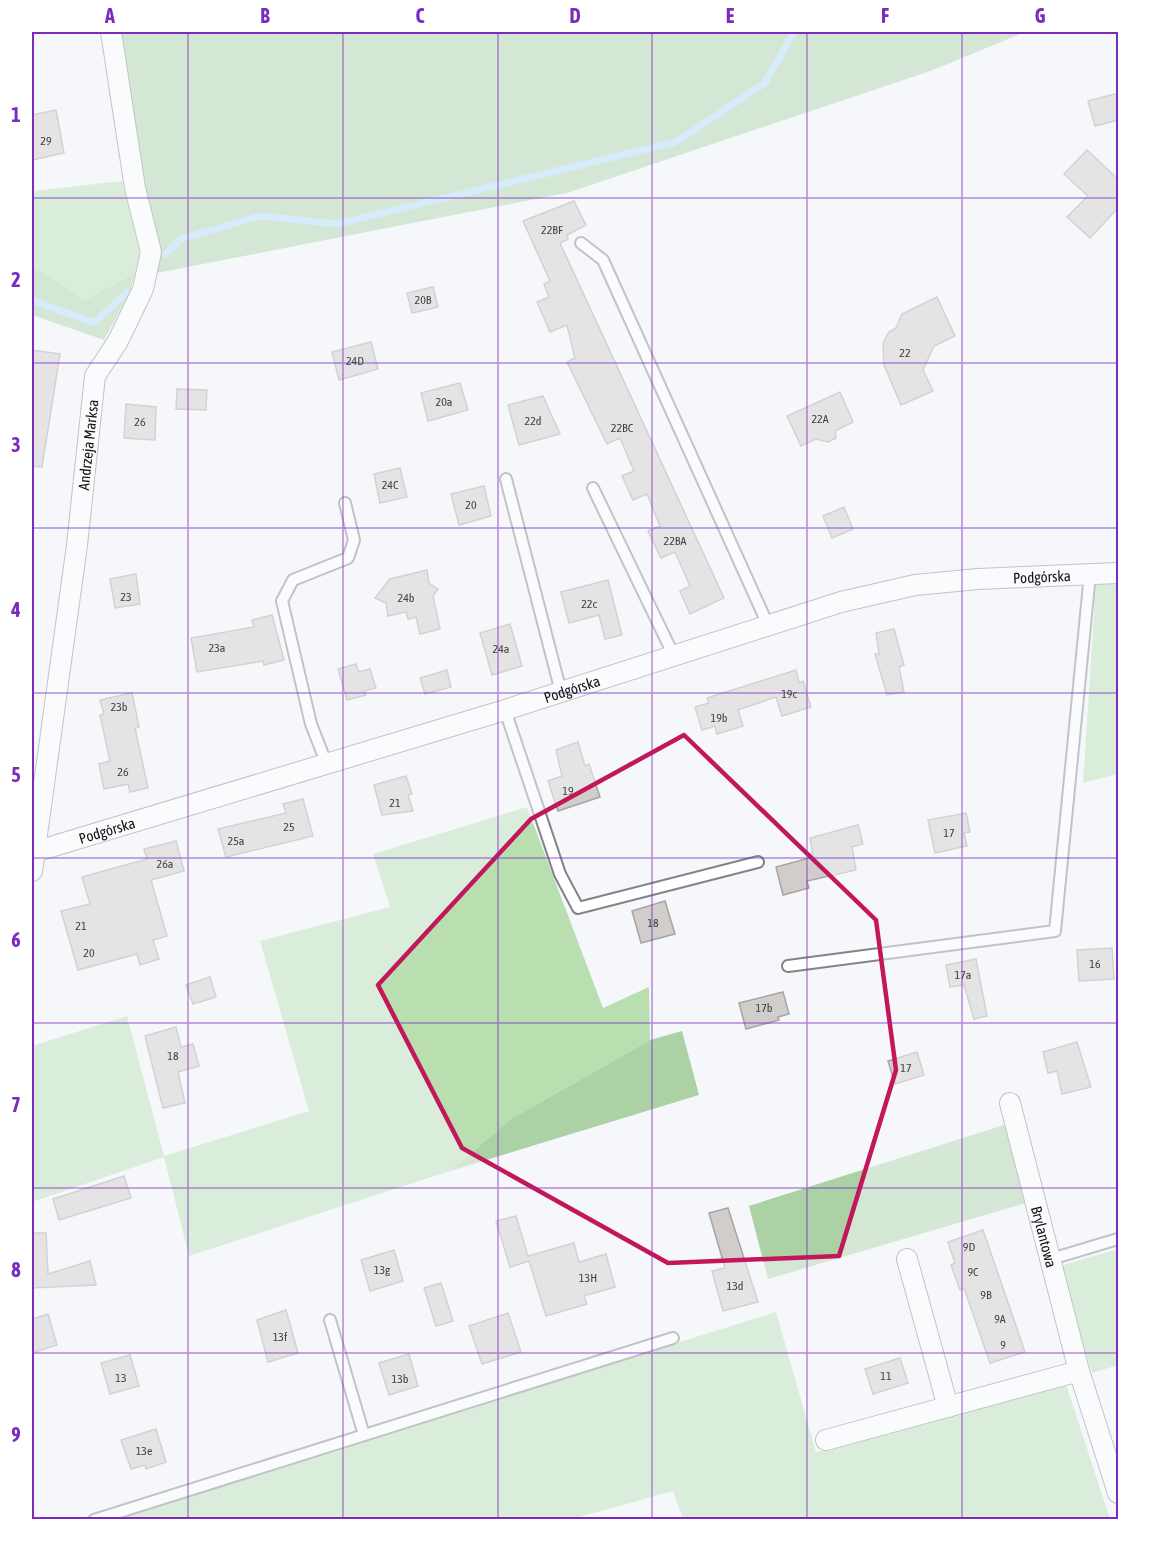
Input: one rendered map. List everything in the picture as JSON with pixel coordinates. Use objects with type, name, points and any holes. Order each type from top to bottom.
[{"type":"street","name":"Andrzeja Marksa","points":[[33,862],[41,720],[77,545],[95,376],[118,341],[143,289],[151,252],[135,188],[111,32]]},
{"type":"street","name":"Podgórska","points":[[33,862],[327,765],[841,602],[915,585],[978,579],[1119,573]]},
{"type":"street","name":"Brylantowa","points":[[1010,1103],[1079,1371],[1119,1493]]},
{"type":"street","points":[[907,1259],[948,1407]]},
{"type":"street","points":[[826,1440],[1079,1371]]},
{"type":"lane","points":[[581,243],[603,260],[768,625]]},
{"type":"lane","points":[[506,479],[561,692]]},
{"type":"lane","points":[[594,488],[674,656]]},
{"type":"lane","points":[[327,765],[311,724],[282,601],[293,580],[348,558],[354,540],[345,503]]},
{"type":"lane","points":[[788,966],[1055,931],[1090,574]]},
{"type":"lane","points":[[505,710],[560,874],[578,908],[758,862]]},
{"type":"lane","points":[[1050,1259],[1119,1239]]},
{"type":"lane","points":[[330,1320],[364,1435]]},
{"type":"lane","points":[[94,1520],[674,1338]]},
{"type":"highlighted area","points":[[684,735],[876,920],[896,1070],[839,1256],[668,1263],[462,1148],[378,985],[531,819]]},
{"type":"green space","points":[[113,32],[1025,32],[933,70],[567,193],[157,273],[154,244]]},
{"type":"green space","points":[[122,181],[140,254],[135,273],[85,300],[32,265],[32,191]]},
{"type":"green space","points":[[32,265],[85,300],[135,273],[130,292],[104,340],[32,315]]},
{"type":"green space","points":[[1118,583],[1118,774],[1083,783],[1096,584]]},
{"type":"green space","points":[[527,807],[603,1008],[649,987],[650,1040],[511,1119],[450,1171],[189,1256],[164,1157],[32,1202],[32,1046],[127,1016],[164,1156],[309,1111],[260,941],[390,907],[373,854]]},
{"type":"green space","points":[[682,1031],[699,1095],[450,1171],[511,1119],[650,1040]]},
{"type":"green space","points":[[1007,1124],[1029,1202],[768,1279],[749,1206]]},
{"type":"green space","points":[[1118,1249],[1118,1365],[1092,1373],[1060,1266]]},
{"type":"green space","points":[[776,1312],[816,1452],[1065,1381],[1110,1519],[683,1519],[673,1491],[572,1519],[111,1520]]},
{"type":"building","points":[[1119,93],[1119,120],[1095,126],[1088,101]]},
{"type":"building","points":[[56,110],[64,153],[32,160],[32,115]]},
{"type":"building","points":[[1087,150],[1119,180],[1119,207],[1090,238],[1067,217],[1088,196],[1064,174]]},
{"type":"building","points":[[574,201],[586,225],[567,235],[568,239],[560,243],[724,598],[690,614],[680,591],[690,586],[675,552],[661,558],[648,531],[660,526],[647,494],[633,500],[622,476],[634,471],[620,438],[607,444],[567,362],[575,358],[567,325],[550,332],[537,302],[549,297],[544,284],[550,281],[523,221]]},
{"type":"building","points":[[433,287],[438,307],[412,313],[407,293]]},
{"type":"building","points":[[937,297],[955,336],[934,346],[923,370],[933,391],[901,405],[884,365],[883,343],[889,332],[896,328],[902,314]]},
{"type":"building","points":[[371,342],[378,369],[339,380],[332,352]]},
{"type":"building","points":[[32,350],[60,354],[42,467],[32,466]]},
{"type":"building","points":[[460,383],[468,410],[428,421],[421,393]]},
{"type":"building","points":[[177,389],[207,390],[206,410],[176,409]]},
{"type":"building","points":[[840,392],[853,422],[835,431],[836,438],[828,442],[816,439],[801,446],[787,416]]},
{"type":"building","points":[[543,396],[560,434],[519,445],[508,405]]},
{"type":"building","points":[[126,404],[156,407],[155,440],[124,438]]},
{"type":"building","points":[[400,468],[407,497],[380,503],[374,474]]},
{"type":"building","points":[[484,486],[491,516],[459,525],[451,494]]},
{"type":"building","points":[[844,507],[853,529],[832,538],[823,516]]},
{"type":"building","points":[[427,570],[429,583],[438,589],[433,596],[440,629],[420,634],[416,617],[408,619],[406,612],[388,616],[386,603],[375,598],[390,579]]},
{"type":"building","points":[[136,574],[140,604],[115,608],[110,579]]},
{"type":"building","points":[[608,580],[622,635],[605,639],[599,615],[569,623],[561,592]]},
{"type":"building","points":[[272,615],[284,660],[264,665],[263,661],[197,672],[191,638],[254,627],[252,620]]},
{"type":"building","points":[[510,624],[522,666],[492,675],[480,633]]},
{"type":"building","points":[[894,629],[904,665],[899,667],[904,692],[887,695],[875,654],[879,654],[876,633]]},
{"type":"building","points":[[356,664],[359,672],[370,669],[376,688],[364,691],[366,695],[347,700],[338,669]]},
{"type":"building","points":[[447,670],[451,687],[425,694],[420,678]]},
{"type":"building","points":[[796,670],[799,683],[803,681],[811,707],[782,716],[776,697],[738,710],[743,726],[717,734],[715,726],[702,730],[695,707],[709,703],[707,698]]},
{"type":"building","points":[[132,693],[139,727],[135,728],[148,788],[130,792],[128,784],[104,789],[99,764],[110,761],[100,715],[104,714],[100,700]]},
{"type":"building","points":[[578,742],[585,766],[589,764],[600,797],[558,811],[548,781],[562,776],[556,750]]},
{"type":"building","points":[[406,776],[412,794],[408,795],[413,811],[382,815],[374,785]]},
{"type":"building","points":[[303,799],[313,836],[226,857],[218,829],[286,813],[283,804]]},
{"type":"building","points":[[966,813],[970,832],[964,833],[967,846],[935,853],[928,820]]},
{"type":"building","points":[[858,825],[863,844],[852,847],[856,870],[807,881],[809,888],[783,895],[776,867],[813,857],[810,838]]},
{"type":"building","points":[[176,841],[184,871],[151,880],[167,936],[153,940],[159,959],[140,965],[137,954],[78,970],[61,911],[90,904],[82,877],[147,859],[144,849]]},
{"type":"building","points":[[665,901],[675,934],[641,943],[632,911]]},
{"type":"building","points":[[1112,948],[1114,979],[1079,981],[1077,950]]},
{"type":"building","points":[[976,959],[987,1016],[974,1019],[964,985],[950,987],[946,965]]},
{"type":"building","points":[[210,977],[216,997],[193,1004],[186,985]]},
{"type":"building","points":[[783,992],[789,1014],[778,1017],[779,1020],[746,1029],[739,1003]]},
{"type":"building","points":[[176,1027],[181,1047],[193,1044],[199,1066],[178,1072],[185,1103],[163,1108],[145,1036]]},
{"type":"building","points":[[1077,1042],[1091,1087],[1062,1094],[1057,1071],[1048,1073],[1043,1052]]},
{"type":"building","points":[[917,1052],[924,1075],[895,1084],[888,1061]]},
{"type":"building","points":[[124,1176],[131,1198],[59,1220],[53,1199]]},
{"type":"building","points":[[728,1208],[758,1302],[723,1311],[712,1271],[725,1268],[709,1213]]},
{"type":"building","points":[[516,1216],[528,1256],[574,1243],[579,1262],[606,1254],[615,1287],[584,1296],[587,1304],[546,1316],[529,1261],[510,1267],[496,1221]]},
{"type":"building","points":[[983,1230],[1025,1352],[990,1363],[964,1288],[960,1290],[951,1265],[955,1263],[948,1242]]},
{"type":"building","points":[[32,1233],[46,1233],[48,1274],[90,1261],[96,1285],[32,1288]]},
{"type":"building","points":[[394,1250],[403,1281],[370,1291],[361,1260]]},
{"type":"building","points":[[441,1283],[453,1321],[436,1326],[424,1288]]},
{"type":"building","points":[[286,1310],[298,1353],[268,1362],[257,1320]]},
{"type":"building","points":[[508,1313],[521,1352],[482,1364],[469,1326]]},
{"type":"building","points":[[48,1314],[57,1345],[32,1353],[32,1319]]},
{"type":"building","points":[[409,1354],[418,1386],[389,1395],[379,1363]]},
{"type":"building","points":[[130,1355],[139,1386],[110,1394],[101,1363]]},
{"type":"building","points":[[900,1358],[908,1383],[873,1394],[865,1369]]},
{"type":"building","points":[[156,1429],[166,1462],[146,1469],[145,1465],[131,1469],[121,1440]]},
{"type":"waterway","points":[[166,254],[181,239],[260,216],[337,224],[676,142],[765,83],[794,32]]},
{"type":"waterway","points":[[32,300],[94,323],[127,292]]}]
